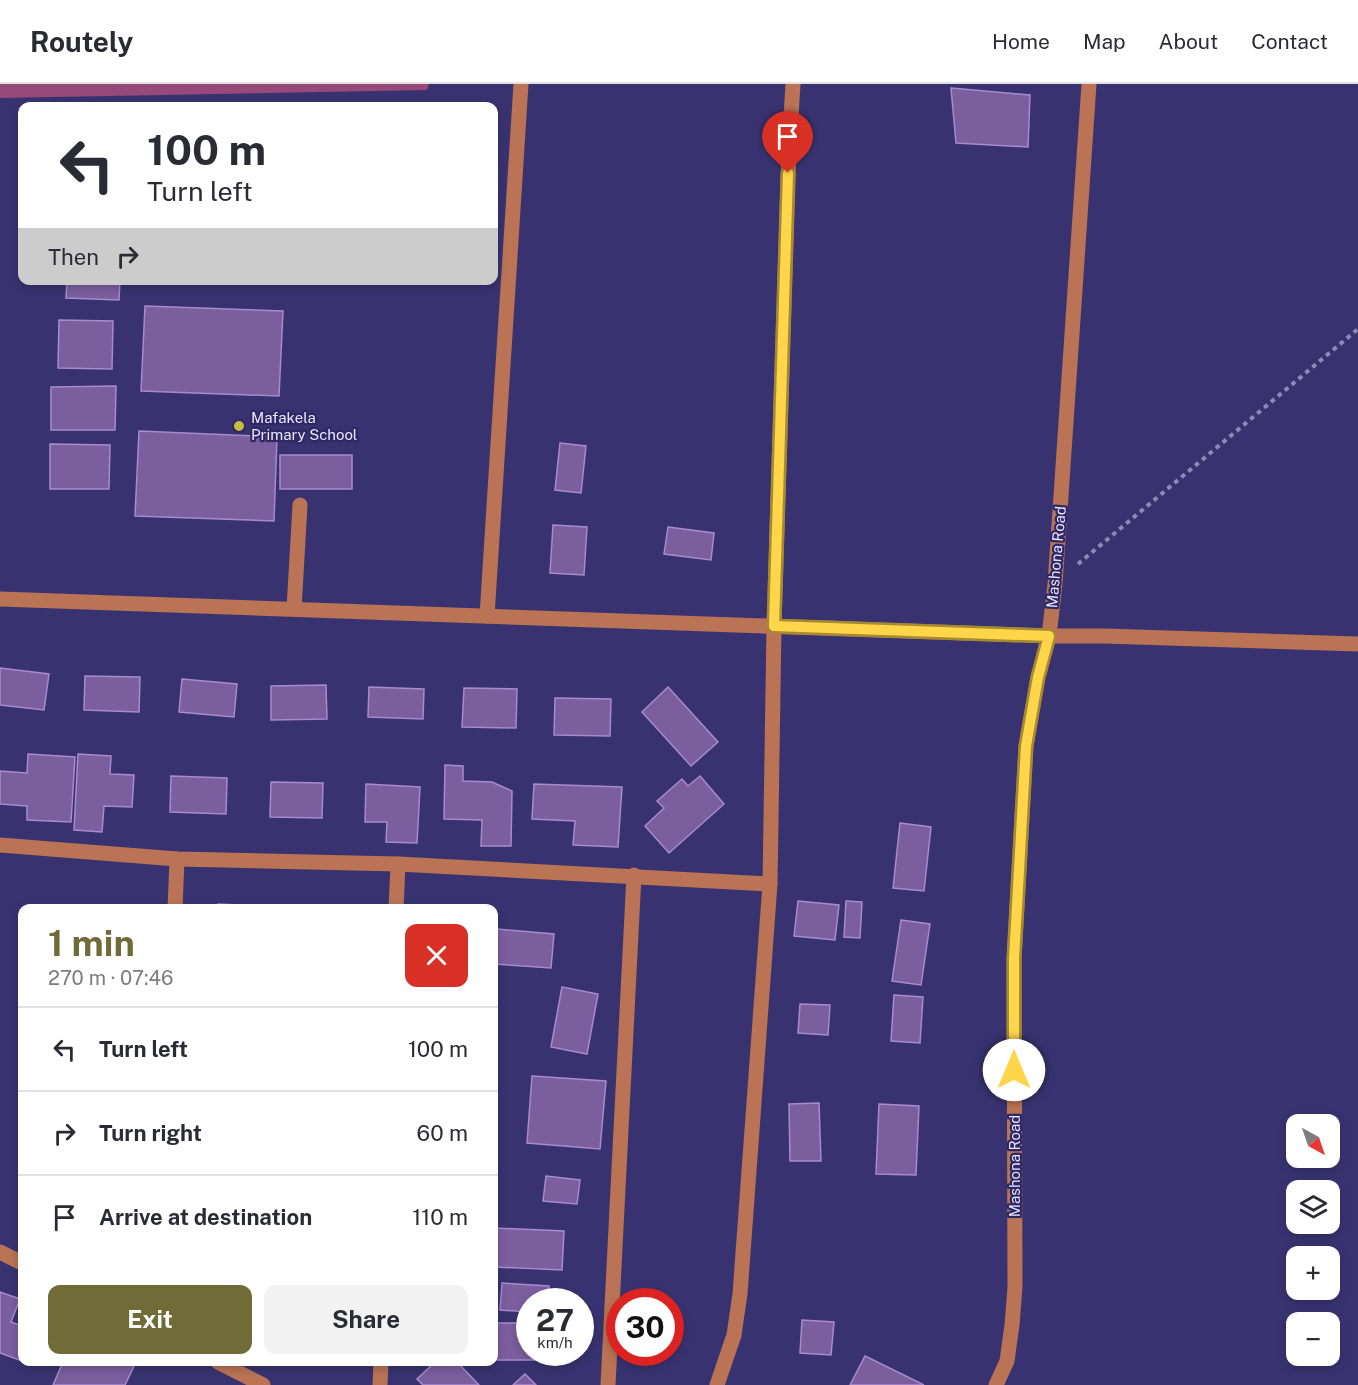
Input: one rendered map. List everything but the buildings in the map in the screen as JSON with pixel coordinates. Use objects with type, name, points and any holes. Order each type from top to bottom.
[{"type":"street","points":[[487,616],[521,84]]},
{"type":"street","points":[[717,1385],[734,1335],[740,1294],[770,884],[774,626],[789,161],[794,84]]},
{"type":"street","name":"Mashona Road","points":[[996,1385],[1007,1361],[1015,1287],[1014,959],[1026,746],[1038,677],[1049,636],[1055,584],[1089,84]]},
{"type":"street","points":[[294,609],[300,505]]},
{"type":"street","points":[[0,599],[1049,636],[1358,644]]},
{"type":"street","points":[[0,845],[177,859],[398,864],[770,884]]},
{"type":"street","points":[[175,904],[177,859]]},
{"type":"street","points":[[396,904],[398,864]]},
{"type":"street","points":[[608,1385],[634,875]]},
{"type":"street","points":[[0,1252],[18,1261]]},
{"type":"street","points":[[226,1366],[263,1385]]},
{"type":"street","points":[[380,1385],[381,1366]]},
{"type":"path","points":[[1055,584],[1358,329]]},
{"type":"shaded area","points":[[0,84],[429,84],[427,90],[0,98]]},
{"type":"place","name":"Mafakela Primary School","points":[[239,426]]},
{"type":"route","points":[[788,173],[774,626],[1049,636],[1038,677],[1026,746],[1014,959],[1014,1070]]}]
